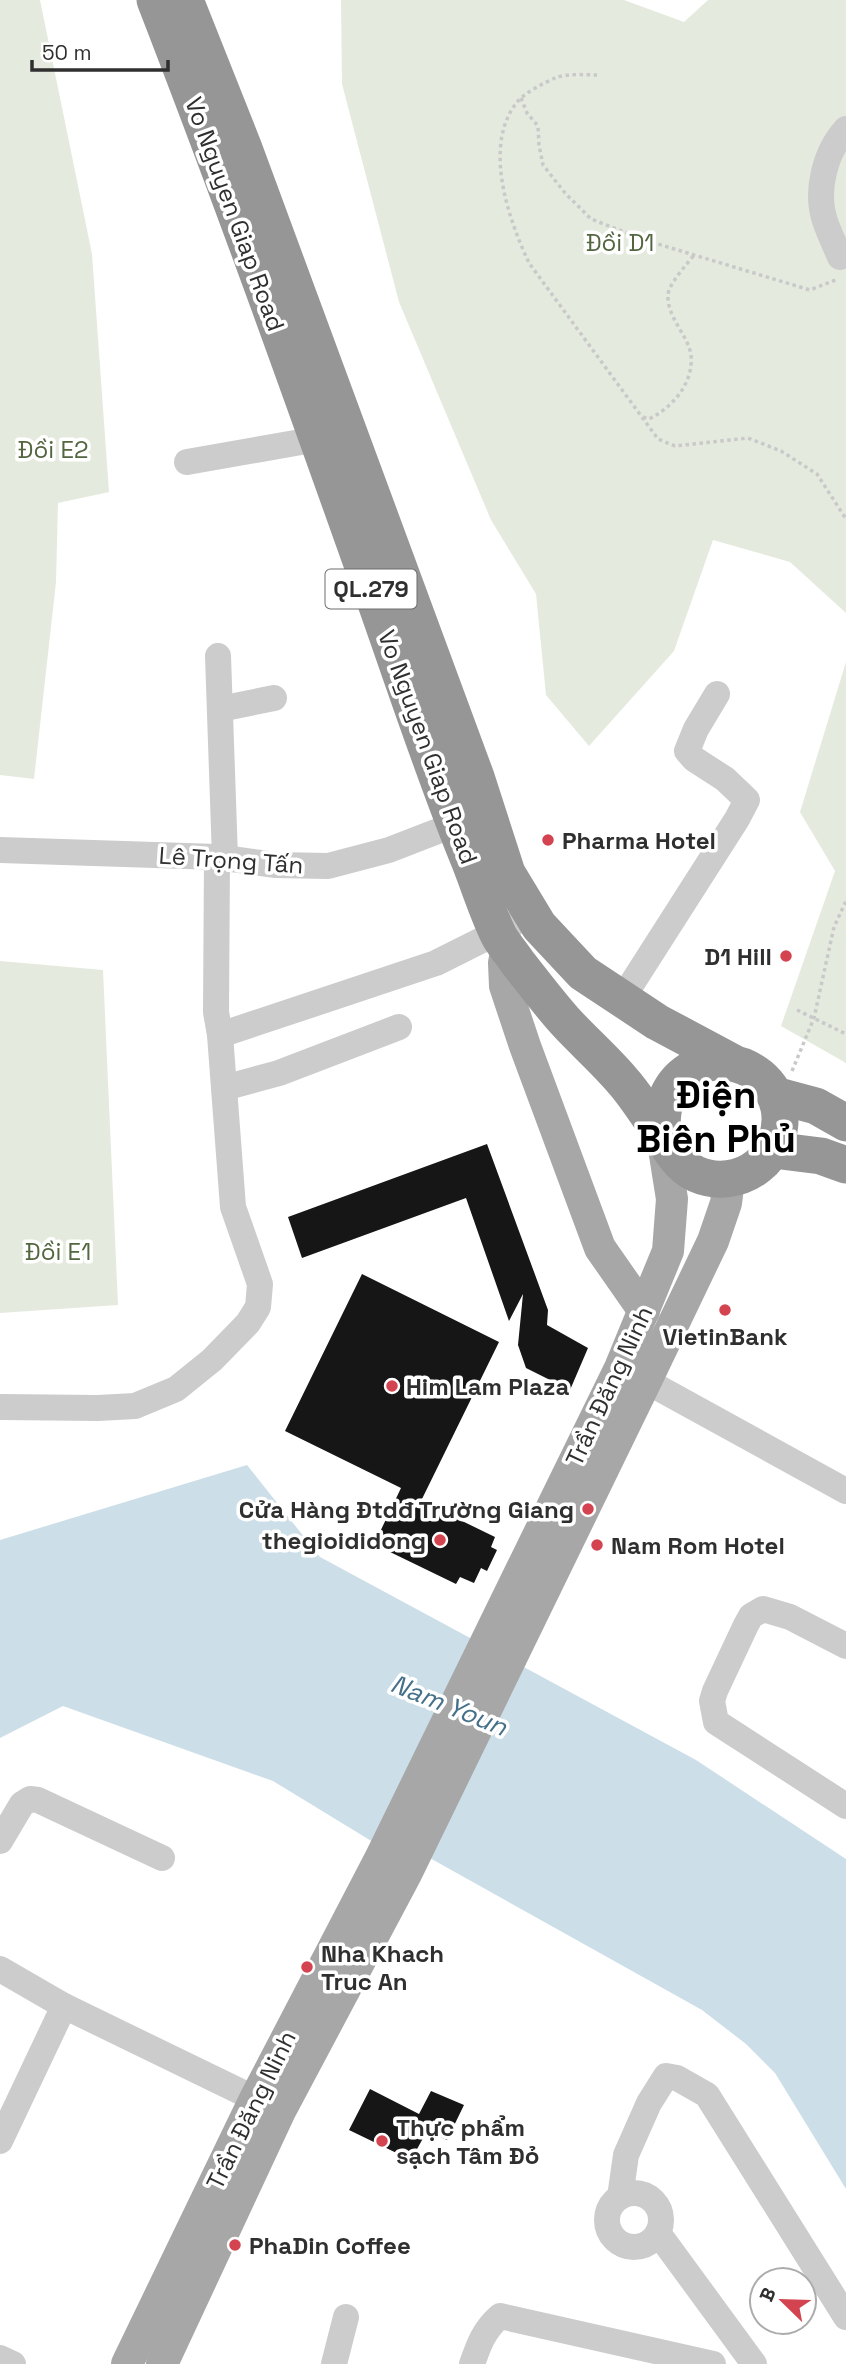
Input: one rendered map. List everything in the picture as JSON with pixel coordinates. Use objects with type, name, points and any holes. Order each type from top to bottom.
[{"type":"highway","name":"Vo Nguyen Giap Road","points":[[155,0],[244,189],[487,811],[507,873],[539,926],[583,973],[657,1022],[732,1062]]},
{"type":"highway","name":"Vo Nguyen Giap Road","points":[[185,0],[318,439],[455,826],[502,940],[563,1019],[623,1081],[662,1135]]},
{"type":"highway","points":[[662,1135],[663,1112],[668,1094],[679,1078],[695,1067],[713,1061],[732,1062]]},
{"type":"highway","name":"QL.279","points":[[732,1062],[750,1068],[765,1080],[783,1083]]},
{"type":"highway","points":[[729,1179],[746,1174],[761,1165],[772,1150],[779,1132],[783,1083],[846,1123]]},
{"type":"highway","name":"QL.279","points":[[662,1135],[680,1163],[694,1173],[711,1179],[729,1179]]},
{"type":"highway","points":[[772,1150],[821,1156],[846,1165]]},
{"type":"main road","points":[[502,940],[505,986],[600,1248],[645,1311]]},
{"type":"main road","name":"Trần Đăng Ninh","points":[[633,1375],[645,1311],[668,1251],[672,1199],[662,1135]]},
{"type":"main road","name":"Trần Đăng Ninh","points":[[127,2364],[393,1867],[633,1375],[713,1241],[726,1203],[729,1179]]},
{"type":"main road","name":"Trần Đăng Ninh","points":[[162,2364],[267,2105]]},
{"type":"street","points":[[843,267],[824,219],[822,177],[837,139],[846,129]]},
{"type":"street","points":[[187,462],[318,439]]},
{"type":"street","points":[[0,1408],[135,1406],[176,1389],[212,1360],[248,1323],[258,1307],[260,1284],[233,1208],[216,1013],[221,858],[218,656]]},
{"type":"street","points":[[622,999],[747,800],[725,779],[694,759],[687,751],[696,729],[717,694]]},
{"type":"street","points":[[220,709],[274,698]]},
{"type":"street","name":"Lê Trọng Tấn","points":[[0,850],[221,858],[276,865],[328,866],[389,850],[455,826],[487,811]]},
{"type":"street","points":[[220,1035],[502,940],[532,914]]},
{"type":"street","points":[[224,1088],[279,1073],[399,1027]]},
{"type":"street","points":[[633,1375],[846,1491]]},
{"type":"street","points":[[846,1646],[790,1617],[763,1609],[751,1616],[746,1625],[715,1690],[712,1702],[716,1722],[846,1806]]},
{"type":"street","points":[[0,1841],[23,1804],[30,1799],[38,1800],[162,1858]]},
{"type":"street","points":[[0,1969],[64,2006],[267,2105]]},
{"type":"street","points":[[0,2141],[64,2006]]},
{"type":"street","points":[[620,2197],[626,2155],[649,2103],[666,2076],[677,2078],[707,2095],[846,2318]]},
{"type":"street","points":[[633,2193],[647,2196],[657,2205],[661,2219],[658,2233],[649,2243],[635,2247],[622,2244],[611,2235],[607,2221],[610,2207],[620,2197],[633,2193]]},
{"type":"street","points":[[658,2233],[754,2364]]},
{"type":"street","points":[[472,2364],[480,2339],[500,2316],[713,2364]]},
{"type":"street","points":[[334,2364],[346,2317]]},
{"type":"street","points":[[0,2358],[13,2364]]},
{"type":"path","points":[[597,75],[557,77],[520,98],[507,117],[501,149],[502,192],[514,232],[529,263],[658,439],[675,446],[748,438],[781,451],[817,474],[846,519]]},
{"type":"path","points":[[520,98],[527,113],[538,126],[544,165],[565,193],[591,219],[648,241],[810,290],[843,267]]},
{"type":"path","points":[[640,416],[649,419],[671,405],[688,379],[691,355],[669,308],[668,292],[694,255]]},
{"type":"path","points":[[783,1083],[814,1018],[834,927],[846,901]]},
{"type":"path","points":[[797,1010],[846,1034]]},
{"type":"green space","name":"Đồi E2","points":[[0,0],[40,0],[92,254],[109,492],[58,503],[56,582],[34,779],[0,775]]},
{"type":"green space","name":"Đồi D1","points":[[341,0],[624,0],[684,22],[708,0],[846,0],[846,613],[790,562],[713,540],[674,651],[589,746],[546,695],[536,594],[491,520],[399,302],[342,84]]},
{"type":"green space","points":[[846,662],[846,1063],[781,1026],[835,871],[800,812]]},
{"type":"green space","name":"Đồi E1","points":[[0,961],[103,970],[118,1305],[0,1313]]},
{"type":"water","name":"Nam Youn","points":[[247,1465],[320,1557],[696,1760],[846,1859],[846,2189],[775,2073],[746,2044],[702,2010],[428,1857],[373,1842],[273,1781],[63,1706],[0,1738],[0,1540]]},
{"type":"building","points":[[487,1144],[548,1310],[547,1325],[588,1348],[570,1390],[526,1368],[518,1345],[523,1294],[509,1321],[466,1198],[302,1258],[288,1217]]},
{"type":"building","name":"Him Lam Plaza","points":[[362,1274],[499,1342],[421,1501],[495,1537],[491,1547],[497,1550],[487,1571],[481,1568],[474,1583],[460,1577],[456,1584],[388,1551],[392,1543],[378,1536],[401,1488],[285,1431]]},
{"type":"building","points":[[370,2089],[419,2114],[431,2091],[464,2105],[447,2140],[427,2131],[411,2160],[349,2130]]},
{"type":"place","name":"Pharma Hotel","points":[[548,840]]},
{"type":"place","name":"D1 Hill","points":[[786,956]]},
{"type":"place","name":"VietinBank","points":[[725,1310]]},
{"type":"place","name":"Him Lam Plaza","points":[[392,1386]]},
{"type":"place","name":"Cửa Hàng Đtdđ Trường Giang","points":[[588,1509]]},
{"type":"place","name":"thegioididong","points":[[440,1540]]},
{"type":"place","name":"Nam Rom Hotel","points":[[597,1545]]},
{"type":"place","name":"Nha Khach Truc An","points":[[307,1967]]},
{"type":"place","name":"Thực phẩm sạch Tâm Đỏ","points":[[382,2141]]},
{"type":"place","name":"PhaDin Coffee","points":[[235,2245]]},
{"type":"district","name":"Điện Biên Phủ","points":[[716,1117]]}]
